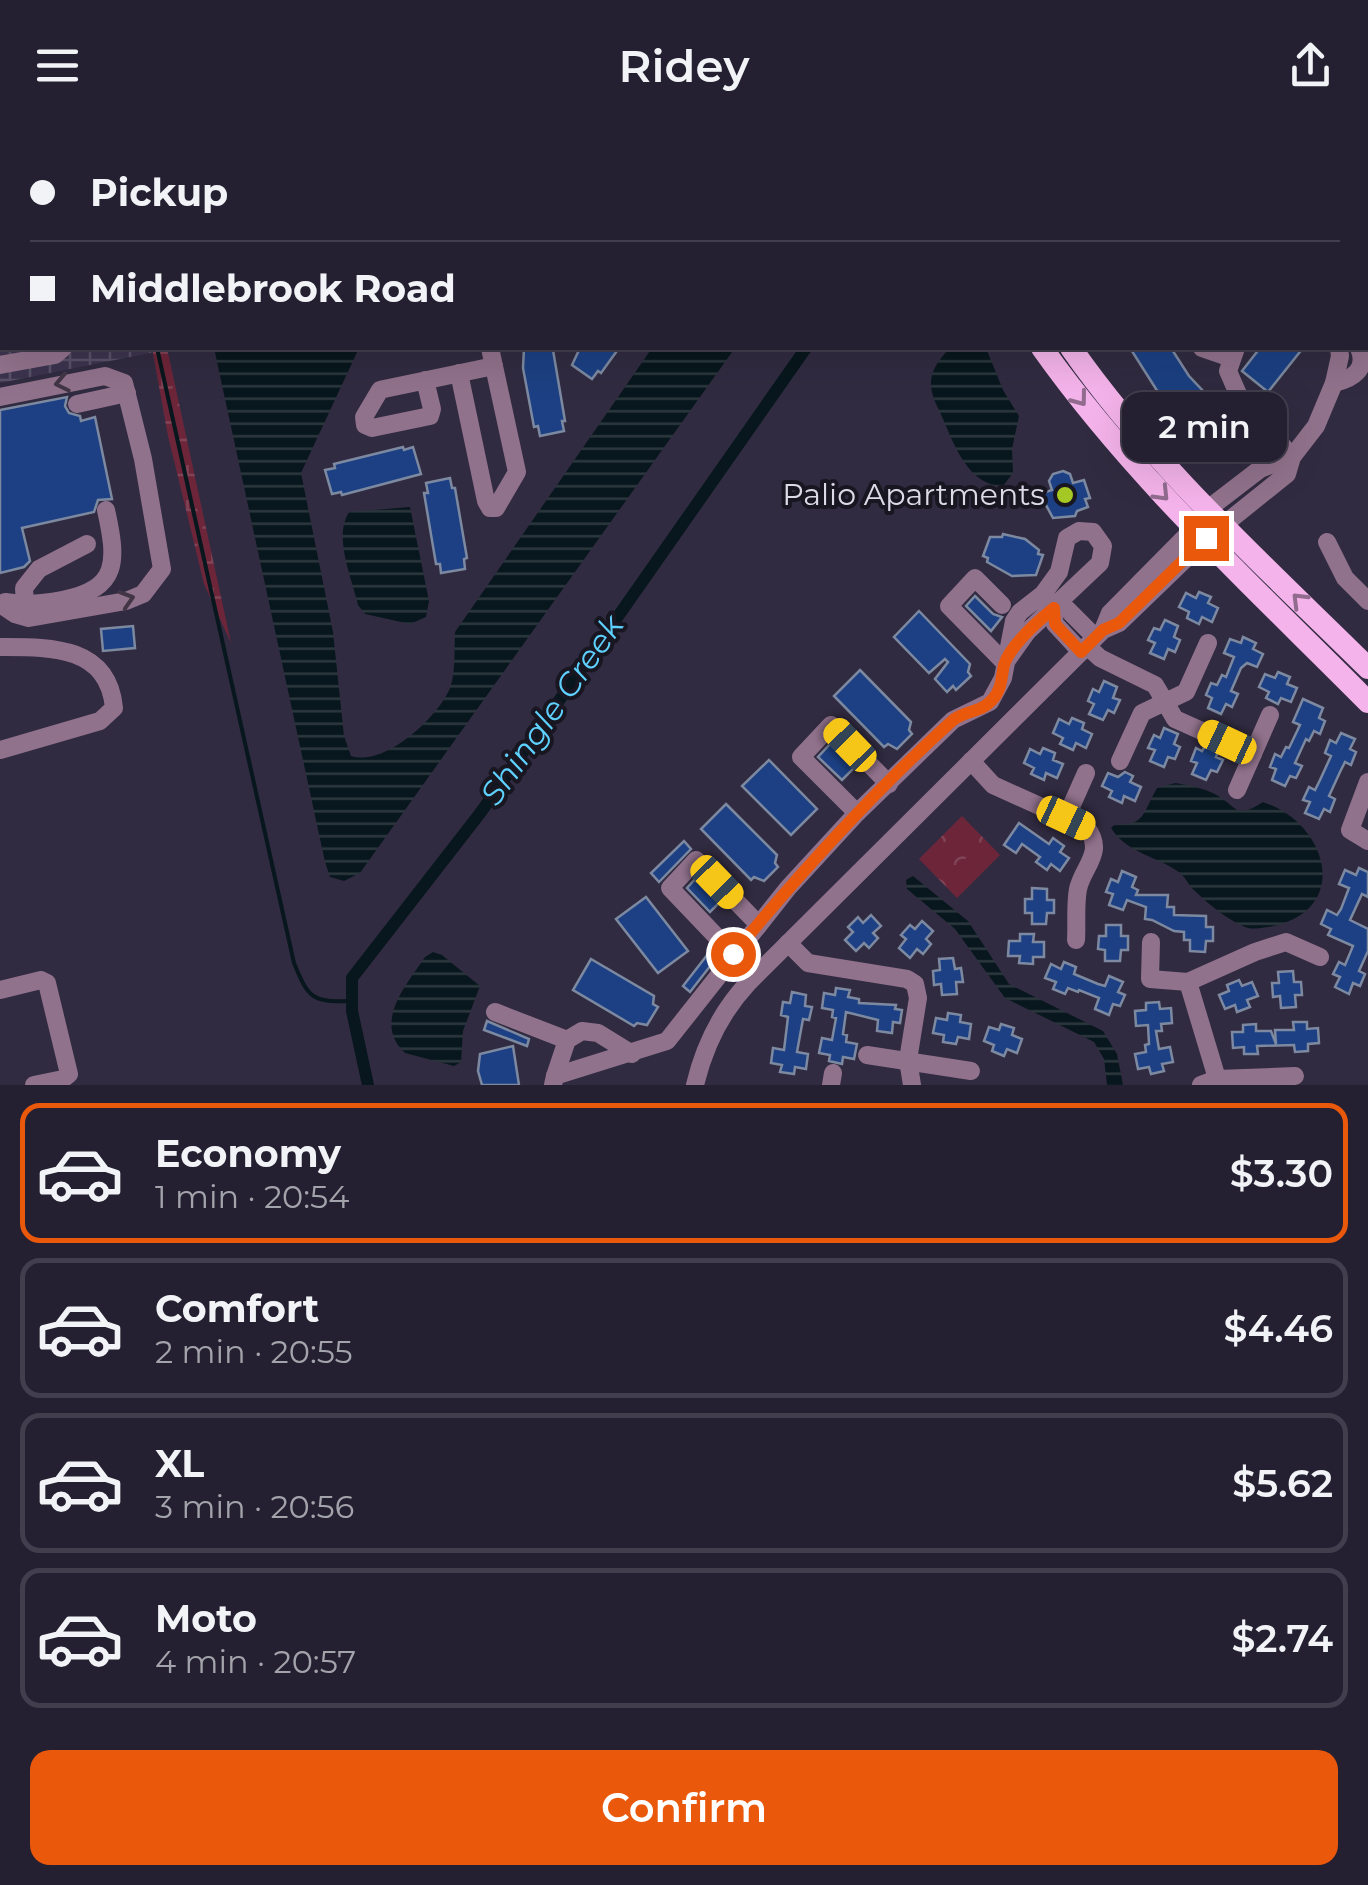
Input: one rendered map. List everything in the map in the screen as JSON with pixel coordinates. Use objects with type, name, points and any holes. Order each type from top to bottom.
[{"type":"main road","points":[[1043,350],[1082,404],[1208,525],[1368,668]]},
{"type":"main road","points":[[1072,350],[1208,525],[1368,702]]},
{"type":"street","points":[[0,365],[54,355],[60,350]]},
{"type":"street","points":[[695,1085],[706,1050],[740,992],[1092,641],[1110,613],[1208,525],[1287,474],[1292,457],[1316,426],[1334,383],[1339,350]]},
{"type":"street","points":[[1334,383],[1357,376],[1364,366],[1360,350]]},
{"type":"street","points":[[425,380],[459,373],[496,353],[518,472],[494,509],[486,501],[459,373]]},
{"type":"street","points":[[1233,353],[1228,372],[1238,394],[1292,457]]},
{"type":"street","points":[[0,397],[105,376],[124,383],[162,569],[143,594],[126,601],[29,618],[15,614],[0,602]]},
{"type":"street","points":[[77,404],[126,393]]},
{"type":"street","points":[[0,602],[25,605],[77,598],[95,590],[106,580],[113,553],[106,510]]},
{"type":"street","points":[[1327,542],[1346,578],[1368,602]]},
{"type":"street","points":[[25,605],[24,588],[40,570],[87,544]]},
{"type":"street","points":[[1002,605],[974,578],[949,606],[1005,663]]},
{"type":"street","points":[[554,1081],[668,1041],[733,954],[857,813],[952,720],[990,702],[1001,685],[1005,663],[1048,601],[1055,624],[1092,641],[1100,658],[1155,685],[1176,718],[1253,754]]},
{"type":"street","points":[[1120,761],[1142,713],[1186,692],[1208,643]]},
{"type":"street","points":[[0,647],[48,648],[78,654],[101,672],[113,693],[114,708],[100,721],[0,750]]},
{"type":"street","points":[[1237,790],[1270,715]]},
{"type":"street","points":[[857,813],[801,756],[831,725],[889,784]]},
{"type":"street","points":[[971,761],[993,784],[1086,828],[1095,844],[1092,862],[1078,887],[1076,940]]},
{"type":"street","points":[[1066,818],[1086,773]]},
{"type":"street","points":[[1368,782],[1350,830],[1368,840]]},
{"type":"street","points":[[733,954],[670,888],[696,860],[758,924]]},
{"type":"street","points":[[1151,942],[1150,978],[1188,982],[1286,942],[1320,957]]},
{"type":"street","points":[[788,943],[808,963],[912,980],[918,998],[908,1060],[912,1085]]},
{"type":"street","points":[[0,990],[41,980],[48,983],[68,1074],[63,1079],[34,1085]]},
{"type":"street","points":[[1188,982],[1212,1083],[1294,1076]]},
{"type":"street","points":[[495,1012],[568,1040]]},
{"type":"street","points":[[554,1081],[568,1040],[582,1031],[590,1031],[632,1054]]},
{"type":"street","points":[[867,1055],[971,1072]]},
{"type":"shaded area","points":[[0,350],[165,350],[0,383]]},
{"type":"shaded area","points":[[214,350],[358,350],[301,473],[333,632],[344,736],[351,756],[365,757],[379,754],[409,737],[444,700],[453,675],[455,632],[651,350],[734,350],[360,873],[344,881],[330,877]]},
{"type":"shaded area","points":[[948,350],[987,350],[1019,416],[1012,449],[1013,473],[1003,486],[991,484],[972,472],[952,440],[931,386],[938,363]]},
{"type":"shaded area","points":[[410,507],[429,601],[426,617],[410,624],[365,614],[358,605],[345,558],[343,533],[349,512]]},
{"type":"shaded area","points":[[1175,783],[1210,792],[1242,811],[1263,802],[1286,813],[1304,829],[1322,868],[1321,887],[1312,905],[1295,919],[1268,927],[1245,927],[1212,906],[1180,873],[1125,844],[1111,828],[1138,820],[1157,788]]},
{"type":"shaded area","points":[[913,876],[968,921],[1009,984],[1103,1031],[1117,1054],[1123,1085],[1107,1085],[1104,1059],[1094,1042],[1005,998],[955,929],[907,889],[906,880]]},
{"type":"shaded area","points":[[433,952],[480,986],[463,1031],[461,1062],[454,1066],[405,1053],[392,1029],[392,1017],[402,991],[425,957]]},
{"type":"green space","points":[[152,350],[167,350],[231,643],[204,584],[168,436]]},
{"type":"green space","points":[[962,816],[1000,855],[957,898],[919,859]]},
{"type":"green space","points":[[959,828],[972,841],[943,870],[930,857]]},
{"type":"green space","points":[[977,847],[990,860],[962,888],[949,875]]},
{"type":"building","points":[[524,350],[553,350],[564,431],[540,436],[538,426],[534,427],[523,368]]},
{"type":"building","points":[[579,350],[618,350],[592,379],[572,365]]},
{"type":"building","points":[[1131,350],[1172,350],[1189,376],[1240,430],[1215,453],[1156,389]]},
{"type":"building","points":[[1258,350],[1301,350],[1268,392],[1242,371]]},
{"type":"building","points":[[67,397],[65,406],[69,413],[80,416],[81,421],[95,417],[112,499],[98,500],[94,512],[22,528],[30,561],[24,567],[0,573],[0,410]]},
{"type":"building","points":[[413,447],[421,474],[342,495],[332,494],[325,470],[335,468],[334,464]]},
{"type":"building","name":"Palio Apartments","points":[[1053,474],[1070,474],[1073,483],[1084,480],[1090,498],[1085,499],[1088,507],[1075,516],[1053,518],[1040,494],[1052,490],[1049,481]]},
{"type":"building","points":[[450,478],[467,558],[465,569],[441,573],[440,564],[436,564],[424,493],[428,493],[426,483]]},
{"type":"building","points":[[1003,534],[1025,539],[1039,550],[1038,554],[1043,555],[1036,575],[1012,576],[987,562],[988,558],[983,556],[990,537]]},
{"type":"building","points":[[1199,592],[1211,597],[1208,603],[1218,608],[1212,622],[1202,617],[1199,624],[1187,618],[1189,612],[1179,607],[1186,593],[1196,598]]},
{"type":"building","points":[[975,596],[993,614],[1002,617],[991,631],[966,606]]},
{"type":"building","points":[[919,611],[970,664],[971,676],[956,690],[953,686],[947,692],[935,679],[948,662],[945,659],[929,673],[894,637]]},
{"type":"building","points":[[1165,620],[1178,626],[1174,637],[1180,640],[1175,652],[1168,649],[1164,659],[1150,653],[1155,643],[1148,640],[1154,628],[1160,630]]},
{"type":"building","points":[[133,626],[135,648],[103,651],[101,629]]},
{"type":"building","points":[[1243,637],[1256,643],[1253,649],[1263,654],[1257,667],[1247,663],[1241,668],[1231,691],[1238,694],[1232,707],[1226,704],[1221,714],[1208,708],[1212,698],[1206,695],[1211,683],[1217,685],[1222,675],[1226,677],[1234,657],[1224,653],[1230,639],[1241,643]]},
{"type":"building","points":[[860,670],[911,722],[912,734],[897,749],[888,744],[884,747],[834,696]]},
{"type":"building","points":[[1278,672],[1290,677],[1287,684],[1297,688],[1291,702],[1281,698],[1278,704],[1266,698],[1269,692],[1259,687],[1265,674],[1275,678]]},
{"type":"building","points":[[1104,681],[1117,687],[1113,698],[1120,700],[1114,713],[1108,710],[1103,720],[1089,714],[1094,704],[1088,701],[1093,689],[1099,692]]},
{"type":"building","points":[[1303,699],[1323,708],[1319,718],[1325,721],[1320,734],[1314,731],[1309,741],[1306,739],[1295,763],[1302,766],[1296,778],[1290,776],[1285,786],[1272,780],[1276,769],[1270,767],[1275,754],[1281,757],[1289,748],[1300,725],[1293,722]]},
{"type":"building","points":[[1072,718],[1084,723],[1082,729],[1092,734],[1086,748],[1076,743],[1073,750],[1060,744],[1063,738],[1053,733],[1059,719],[1069,724]]},
{"type":"building","points":[[1164,728],[1178,734],[1174,744],[1180,747],[1175,759],[1168,757],[1164,767],[1150,761],[1155,750],[1148,748],[1154,735],[1160,738]]},
{"type":"building","points":[[1341,733],[1355,739],[1350,749],[1356,752],[1351,765],[1345,762],[1329,796],[1335,799],[1330,812],[1324,809],[1319,819],[1305,813],[1310,802],[1303,800],[1309,787],[1315,790],[1331,756],[1325,753],[1330,740],[1336,743]]},
{"type":"building","points":[[831,743],[855,767],[842,780],[818,757]]},
{"type":"building","points":[[1205,746],[1218,752],[1216,757],[1223,760],[1217,772],[1211,770],[1206,780],[1192,774],[1197,763],[1191,761],[1196,748],[1202,751]]},
{"type":"building","points":[[1043,748],[1055,753],[1053,760],[1063,764],[1057,778],[1046,773],[1044,780],[1031,774],[1034,768],[1024,763],[1030,749],[1040,754]]},
{"type":"building","points":[[769,760],[817,809],[791,835],[742,786]]},
{"type":"building","points":[[1125,772],[1133,776],[1130,782],[1141,787],[1135,801],[1124,796],[1122,803],[1109,797],[1112,791],[1102,786],[1108,773],[1118,777]]},
{"type":"building","points":[[726,804],[777,855],[778,867],[764,881],[754,877],[751,880],[701,829]]},
{"type":"building","points":[[1019,823],[1049,844],[1053,838],[1064,846],[1060,852],[1069,858],[1060,871],[1051,864],[1047,870],[1036,862],[1040,857],[1022,844],[1016,853],[1004,845]]},
{"type":"building","points":[[684,841],[691,849],[659,882],[651,873]]},
{"type":"building","points":[[1359,868],[1368,872],[1368,897],[1362,894],[1350,920],[1368,929],[1368,951],[1359,971],[1365,974],[1360,986],[1353,983],[1349,994],[1335,987],[1340,977],[1333,974],[1339,962],[1345,965],[1353,946],[1328,935],[1331,929],[1321,924],[1327,910],[1337,915],[1341,909],[1349,888],[1339,884],[1345,870],[1356,875]]},
{"type":"building","points":[[1122,871],[1136,877],[1132,887],[1138,890],[1136,895],[1168,895],[1167,907],[1174,907],[1174,915],[1206,916],[1206,927],[1213,927],[1213,941],[1206,941],[1205,952],[1190,951],[1190,940],[1184,940],[1184,932],[1145,919],[1146,907],[1127,900],[1123,910],[1109,905],[1113,894],[1106,892],[1111,879],[1118,882]]},
{"type":"building","points":[[696,878],[720,902],[710,912],[687,888]]},
{"type":"building","points":[[1032,888],[1047,889],[1047,900],[1054,900],[1054,913],[1047,913],[1046,924],[1032,924],[1032,913],[1025,913],[1025,899],[1032,899]]},
{"type":"building","points":[[646,897],[688,951],[658,973],[616,919]]},
{"type":"building","points":[[871,915],[881,926],[873,933],[878,938],[869,948],[864,943],[856,951],[845,940],[853,932],[848,927],[858,917],[863,923]]},
{"type":"building","points":[[922,921],[933,931],[926,939],[931,944],[923,954],[917,949],[910,958],[899,948],[906,939],[901,935],[910,925],[915,929]]},
{"type":"building","points":[[1106,925],[1121,925],[1121,936],[1128,936],[1128,950],[1121,950],[1120,961],[1105,961],[1105,950],[1098,949],[1099,936],[1106,936]]},
{"type":"building","points":[[1020,934],[1034,934],[1033,942],[1044,942],[1044,957],[1033,957],[1033,964],[1019,963],[1020,956],[1008,956],[1009,941],[1020,941]]},
{"type":"building","points":[[711,950],[718,956],[690,992],[683,986]]},
{"type":"building","points":[[953,958],[955,969],[961,968],[963,982],[956,982],[957,994],[942,995],[941,984],[934,985],[933,971],[940,970],[939,959]]},
{"type":"building","points":[[591,959],[654,996],[653,1004],[658,1007],[647,1025],[634,1026],[573,990]]},
{"type":"building","points":[[1064,962],[1076,967],[1074,974],[1098,984],[1105,986],[1109,976],[1123,982],[1118,992],[1125,995],[1120,1006],[1113,1004],[1109,1015],[1095,1009],[1099,998],[1079,990],[1068,988],[1065,994],[1053,989],[1056,982],[1045,978],[1051,964],[1061,969]]},
{"type":"building","points":[[1293,971],[1294,982],[1301,982],[1302,995],[1295,995],[1296,1007],[1281,1008],[1280,996],[1273,997],[1272,983],[1279,983],[1278,972]]},
{"type":"building","points":[[1239,980],[1242,986],[1252,982],[1258,996],[1247,1000],[1250,1007],[1237,1012],[1235,1005],[1225,1009],[1219,995],[1229,991],[1227,985]]},
{"type":"building","points":[[836,988],[850,990],[848,997],[859,999],[859,1003],[896,1005],[895,1009],[902,1010],[900,1023],[893,1022],[892,1033],[877,1031],[878,1020],[846,1012],[843,1034],[847,1035],[846,1042],[857,1044],[854,1059],[843,1057],[842,1064],[819,1053],[822,1038],[832,1040],[836,1018],[832,1017],[833,1010],[822,1008],[824,993],[835,995]]},
{"type":"building","points":[[792,992],[806,995],[805,1006],[812,1007],[809,1020],[803,1019],[797,1052],[808,1054],[806,1069],[795,1067],[794,1074],[780,1072],[782,1065],[771,1063],[773,1048],[784,1050],[788,1017],[781,1015],[783,1002],[790,1003]]},
{"type":"building","points":[[1159,1002],[1160,1009],[1171,1008],[1172,1023],[1161,1024],[1162,1031],[1156,1031],[1159,1049],[1170,1047],[1173,1062],[1162,1064],[1164,1071],[1151,1074],[1149,1067],[1138,1069],[1135,1054],[1146,1052],[1145,1045],[1149,1044],[1148,1025],[1136,1026],[1135,1011],[1146,1010],[1146,1003]]},
{"type":"building","points":[[948,1013],[961,1015],[960,1022],[971,1024],[969,1039],[958,1037],[956,1044],[943,1042],[944,1035],[933,1033],[936,1018],[947,1020]]},
{"type":"building","points":[[487,1021],[529,1039],[527,1046],[484,1030]]},
{"type":"building","points":[[1293,1022],[1307,1022],[1307,1029],[1318,1028],[1319,1043],[1308,1044],[1308,1051],[1295,1052],[1294,1045],[1257,1046],[1258,1054],[1244,1054],[1244,1047],[1233,1048],[1232,1032],[1243,1032],[1243,1025],[1256,1024],[1256,1031],[1271,1031],[1276,1044],[1275,1030],[1294,1030]]},
{"type":"building","points":[[1001,1024],[1014,1028],[1012,1035],[1022,1039],[1017,1053],[1007,1049],[1004,1056],[992,1051],[994,1045],[984,1041],[989,1027],[999,1030]]},
{"type":"building","points":[[513,1046],[519,1085],[482,1085],[478,1071],[480,1054]]},
{"type":"waterway","points":[[157,350],[294,963],[314,996],[329,1001],[352,1001]]},
{"type":"waterway","name":"Shingle Creek","points":[[368,1085],[352,1011],[352,978],[481,812],[805,350]]},
{"type":"place","name":"Palio Apartments","points":[[1065,495]]},
{"type":"route","points":[[733,954],[857,813],[952,720],[990,702],[1001,685],[1005,663],[1036,622],[1054,608],[1055,624],[1081,652],[1103,630],[1119,623],[1206,538]]}]
